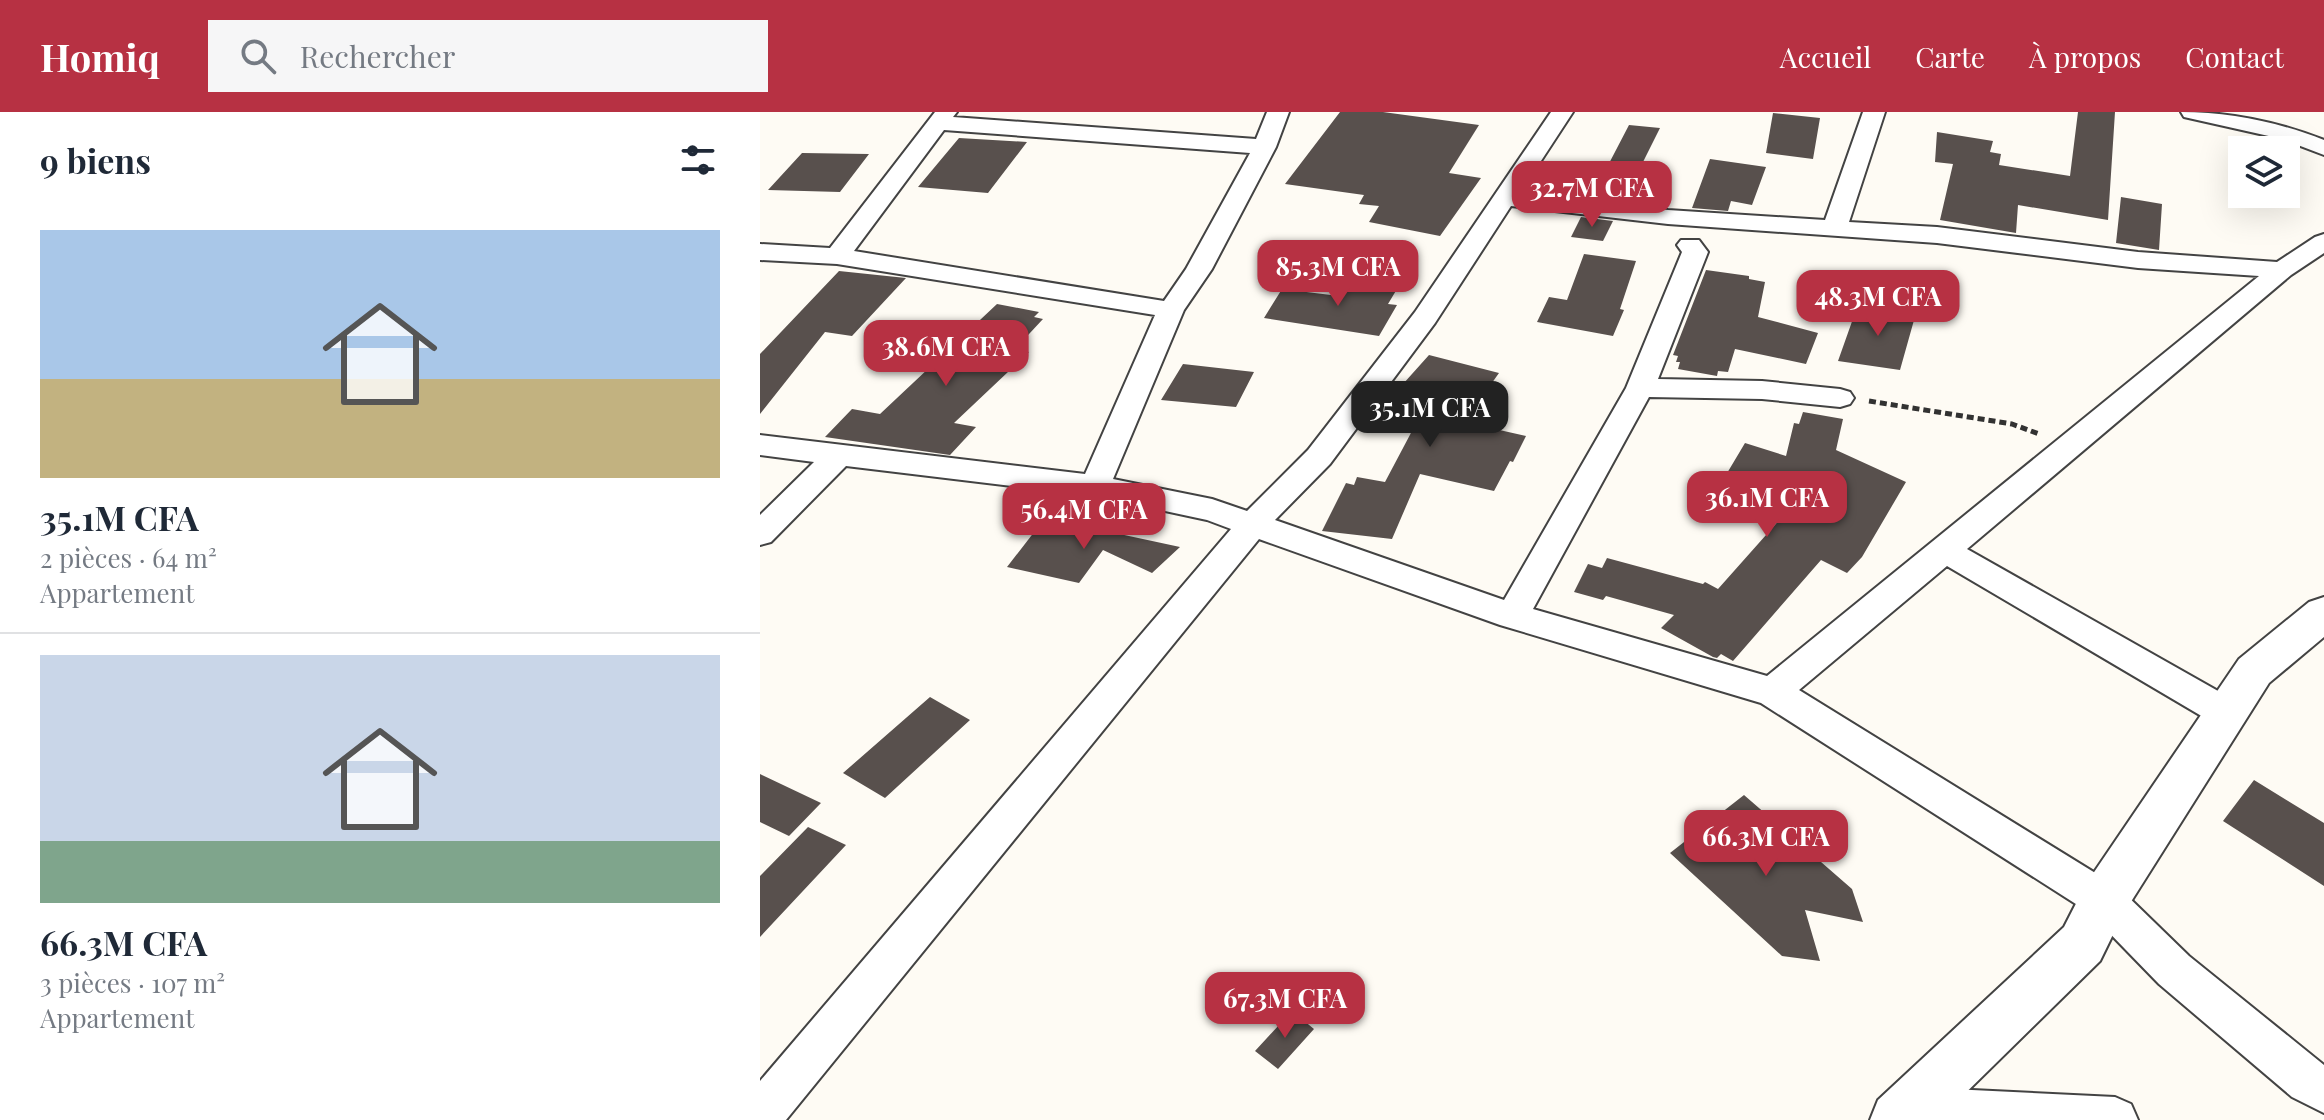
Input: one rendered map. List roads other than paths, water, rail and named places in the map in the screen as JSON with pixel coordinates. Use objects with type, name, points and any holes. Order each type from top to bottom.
[{"type":"street","points":[[1095,486],[1171,310],[1199,269],[1265,147],[1278,112]]},
{"type":"street","points":[[760,1116],[1254,523],[1328,444],[1425,317],[1562,112]]},
{"type":"street","points":[[1835,227],[1874,112]]},
{"type":"street","points":[[2192,112],[2289,134],[2324,148]]},
{"type":"street","points":[[837,256],[942,118],[1265,147]]},
{"type":"street","points":[[2289,134],[2324,170]]},
{"type":"street","points":[[1502,198],[1668,217],[1937,235],[2138,260],[2282,270]]},
{"type":"street","points":[[1773,692],[2282,270],[2324,242]]},
{"type":"street","points":[[1512,616],[1640,388],[1695,252],[1690,245]]},
{"type":"street","points":[[760,252],[837,256],[1171,310]]},
{"type":"street","points":[[1640,388],[1762,390],[1840,398]]},
{"type":"street","points":[[760,445],[1095,486],[1212,510],[1512,616],[1773,692],[2104,900],[2174,970],[2324,1091]]},
{"type":"street","points":[[760,534],[840,454]]},
{"type":"street","points":[[1946,551],[2228,714]]},
{"type":"street","points":[[1904,1115],[2082,944],[2104,900],[2254,671],[2324,613]]},
{"type":"street","points":[[1904,1115],[2115,1120]]}]
